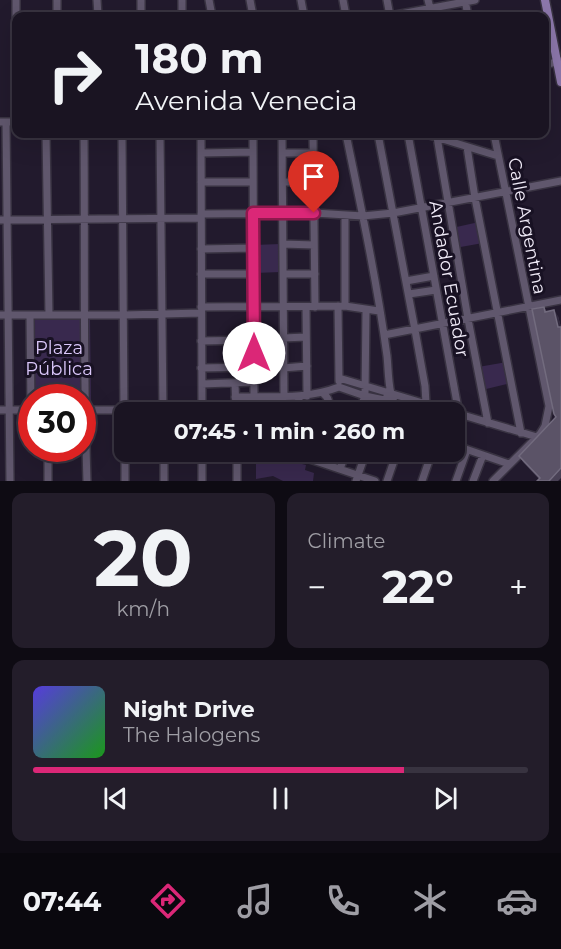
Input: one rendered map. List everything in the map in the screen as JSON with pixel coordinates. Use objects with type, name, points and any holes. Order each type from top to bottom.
[{"type":"main road","points":[[551,0],[561,51]]},
{"type":"main road","points":[[549,17],[559,61],[561,82]]},
{"type":"street","points":[[403,12],[429,4],[476,0]]},
{"type":"street","points":[[3,122],[4,220],[9,316],[10,481]]},
{"type":"street","points":[[46,138],[49,315]]},
{"type":"street","points":[[84,138],[86,315],[84,384]]},
{"type":"street","points":[[122,138],[124,402]]},
{"type":"street","points":[[160,138],[163,402]]},
{"type":"street","points":[[201,138],[202,402]]},
{"type":"street","points":[[253,138],[254,396]]},
{"type":"street","points":[[282,138],[284,397]]},
{"type":"street","points":[[313,138],[315,307]]},
{"type":"street","points":[[347,138],[363,216],[394,402]]},
{"type":"street","points":[[379,138],[425,386],[426,402]]},
{"type":"street","name":"Andador Ecuador","points":[[409,138],[434,276],[453,402]]},
{"type":"street","points":[[437,138],[468,319],[489,423]]},
{"type":"street","points":[[440,138],[498,156]]},
{"type":"street","name":"Calle Argentina","points":[[494,481],[546,426],[549,406],[495,138]]},
{"type":"street","points":[[467,147],[520,432]]},
{"type":"street","points":[[201,153],[253,152]]},
{"type":"street","points":[[283,153],[313,153]]},
{"type":"street","points":[[4,220],[161,219],[253,213],[363,216],[422,208],[561,181]]},
{"type":"street","points":[[201,182],[253,182]]},
{"type":"street","points":[[283,182],[314,182]]},
{"type":"street","points":[[339,387],[345,216]]},
{"type":"street","points":[[283,244],[314,245]]},
{"type":"street","points":[[201,249],[253,248]]},
{"type":"street","points":[[201,274],[253,274]]},
{"type":"street","points":[[283,274],[315,274]]},
{"type":"street","points":[[406,281],[434,276]]},
{"type":"street","points":[[408,294],[436,290]]},
{"type":"street","points":[[384,335],[561,300]]},
{"type":"street","points":[[0,315],[162,314],[201,310],[342,306],[379,311]]},
{"type":"street","points":[[300,402],[307,366],[306,307]]},
{"type":"street","points":[[363,402],[365,396],[366,310]]},
{"type":"street","points":[[30,316],[31,384]]},
{"type":"street","points":[[283,338],[306,337]]},
{"type":"street","points":[[201,341],[254,339]]},
{"type":"street","points":[[283,368],[307,366]]},
{"type":"street","points":[[201,368],[254,367]]},
{"type":"street","points":[[339,378],[393,398],[415,402]]},
{"type":"street","points":[[202,384],[254,382]]},
{"type":"street","points":[[235,383],[236,402]]},
{"type":"street","points":[[236,397],[303,396],[323,393],[339,387],[384,400],[393,398]]},
{"type":"street","points":[[323,393],[329,402]]},
{"type":"street","points":[[0,410],[18,410]]},
{"type":"street","points":[[96,411],[114,412]]},
{"type":"street","points":[[465,416],[537,437]]},
{"type":"street","points":[[456,481],[467,450],[509,464]]},
{"type":"street","points":[[473,481],[483,455]]},
{"type":"street","points":[[48,462],[48,481]]},
{"type":"street","points":[[86,462],[87,481]]},
{"type":"street","points":[[125,462],[125,481]]},
{"type":"street","points":[[164,462],[164,481]]},
{"type":"street","points":[[202,462],[202,481]]},
{"type":"street","points":[[237,462],[237,481]]},
{"type":"street","points":[[326,462],[357,478],[375,481]]},
{"type":"street","points":[[340,469],[342,462]]},
{"type":"street","points":[[357,478],[363,462]]},
{"type":"street","points":[[387,481],[394,462]]},
{"type":"street","points":[[422,481],[429,462]]},
{"type":"green space","points":[[479,222],[483,243],[455,248],[452,228]]},
{"type":"green space","points":[[280,244],[281,272],[255,273],[254,245]]},
{"type":"green space","name":"Plaza Pública","points":[[90,318],[91,384],[27,384],[27,320]]},
{"type":"green space","points":[[256,337],[283,337],[283,362],[256,363]]},
{"type":"green space","points":[[507,362],[511,383],[482,390],[478,367]]},
{"type":"green space","points":[[256,462],[294,462],[306,465],[305,470],[314,473],[313,481],[283,481],[273,476],[256,479]]},
{"type":"building","points":[[544,307],[545,312],[554,310],[558,327],[561,327],[561,468],[549,481],[537,481],[540,478],[519,456],[556,417],[532,309]]},
{"type":"route","points":[[254,353],[253,213],[314,213]]}]
